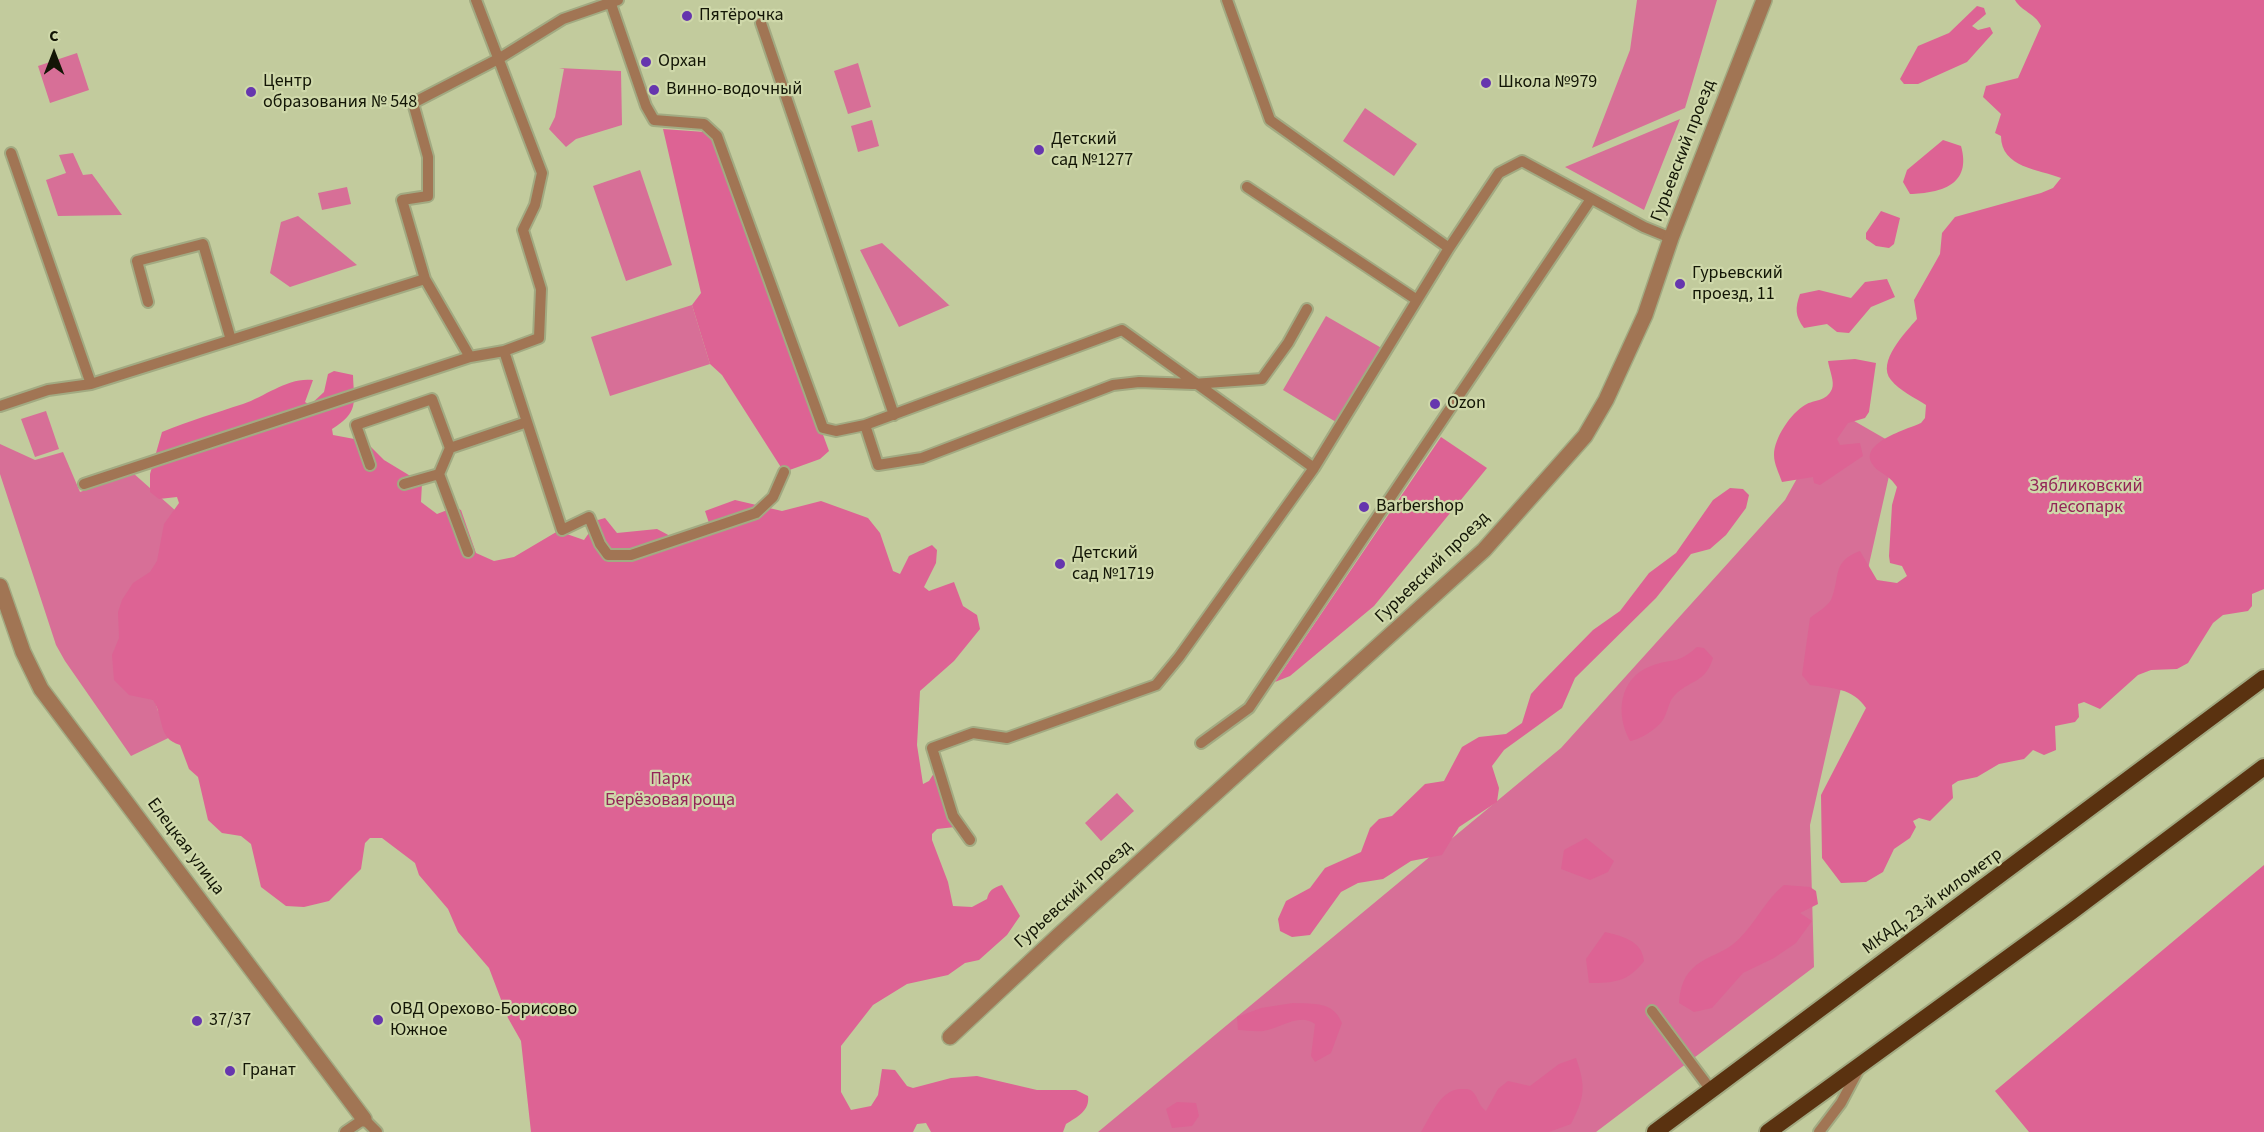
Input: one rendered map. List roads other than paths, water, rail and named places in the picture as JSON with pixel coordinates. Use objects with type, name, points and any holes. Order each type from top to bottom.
[{"type":"highway","name":"МКАД, 23-й километр","points":[[1655,1132],[2264,678]]},
{"type":"highway","points":[[1768,1132],[1863,1060],[2071,912],[2264,767]]},
{"type":"street","name":"Гурьевский проезд","points":[[950,1037],[1058,936],[1484,550],[1585,436],[1601,409],[1645,315],[1671,238],[1764,0]]},
{"type":"street","name":"Елецкая улица","points":[[0,586],[4,613],[41,689],[364,1119]]},
{"type":"lane","points":[[84,484],[470,357],[504,351],[539,338],[541,289],[523,230],[535,205],[542,173],[476,0]]},
{"type":"lane","points":[[1227,0],[1270,120],[1449,248]]},
{"type":"lane","points":[[470,357],[425,279],[402,200],[428,196],[428,157],[413,103],[500,58],[563,19],[615,2],[646,106],[654,120],[704,124],[717,136],[823,428],[836,431],[865,425],[1122,330],[1193,384],[1314,468]]},
{"type":"lane","points":[[761,23],[894,415]]},
{"type":"lane","points":[[11,153],[91,384]]},
{"type":"lane","points":[[970,840],[953,816],[932,748],[973,733],[1007,738],[1156,685],[1179,657],[1314,468],[1449,248],[1499,173],[1522,161],[1644,227],[1671,238]]},
{"type":"lane","points":[[1247,187],[1417,300]]},
{"type":"lane","points":[[1201,743],[1249,708],[1591,199]]},
{"type":"lane","points":[[148,302],[137,261],[203,244],[231,340]]},
{"type":"lane","points":[[0,406],[48,390],[91,384],[425,279]]},
{"type":"lane","points":[[865,425],[878,465],[922,458],[1113,385],[1139,382],[1193,384],[1262,379],[1288,343],[1307,309]]},
{"type":"lane","points":[[504,351],[562,530],[589,517],[600,544],[608,555],[631,555],[756,513],[773,496],[784,472]]},
{"type":"lane","points":[[370,465],[356,425],[432,399],[450,448],[439,474],[468,552]]},
{"type":"lane","points":[[450,448],[527,422]]},
{"type":"lane","points":[[404,484],[439,474]]},
{"type":"lane","points":[[1652,1011],[1711,1090]]},
{"type":"lane","points":[[1819,1132],[1841,1103],[1863,1060]]},
{"type":"lane","points":[[345,1132],[364,1119],[377,1132]]},
{"type":"place","name":"Пятёрочка","points":[[687,16]]},
{"type":"place","name":"Орхан","points":[[646,62]]},
{"type":"place","name":"Школа №979","points":[[1486,83]]},
{"type":"place","name":"Винно-водочный","points":[[654,90]]},
{"type":"place","name":"Центр образования № 548","points":[[251,92]]},
{"type":"place","name":"Детский сад №1277","points":[[1039,150]]},
{"type":"place","name":"Гурьевский проезд, 11","points":[[1680,284]]},
{"type":"place","name":"Ozon","points":[[1435,404]]},
{"type":"place","name":"Barbershop","points":[[1364,507]]},
{"type":"place","name":"Детский сад №1719","points":[[1060,564]]},
{"type":"place","name":"ОВД Орехово-Борисово Южное","points":[[378,1020]]},
{"type":"place","name":"37/37","points":[[197,1021]]},
{"type":"place","name":"Гранат","points":[[230,1071]]},
{"type":"park label","name":"Зябликовский лесопарк","points":[[2086,497]]},
{"type":"park label","name":"Парк Берёзовая роща","points":[[670,790]]}]
